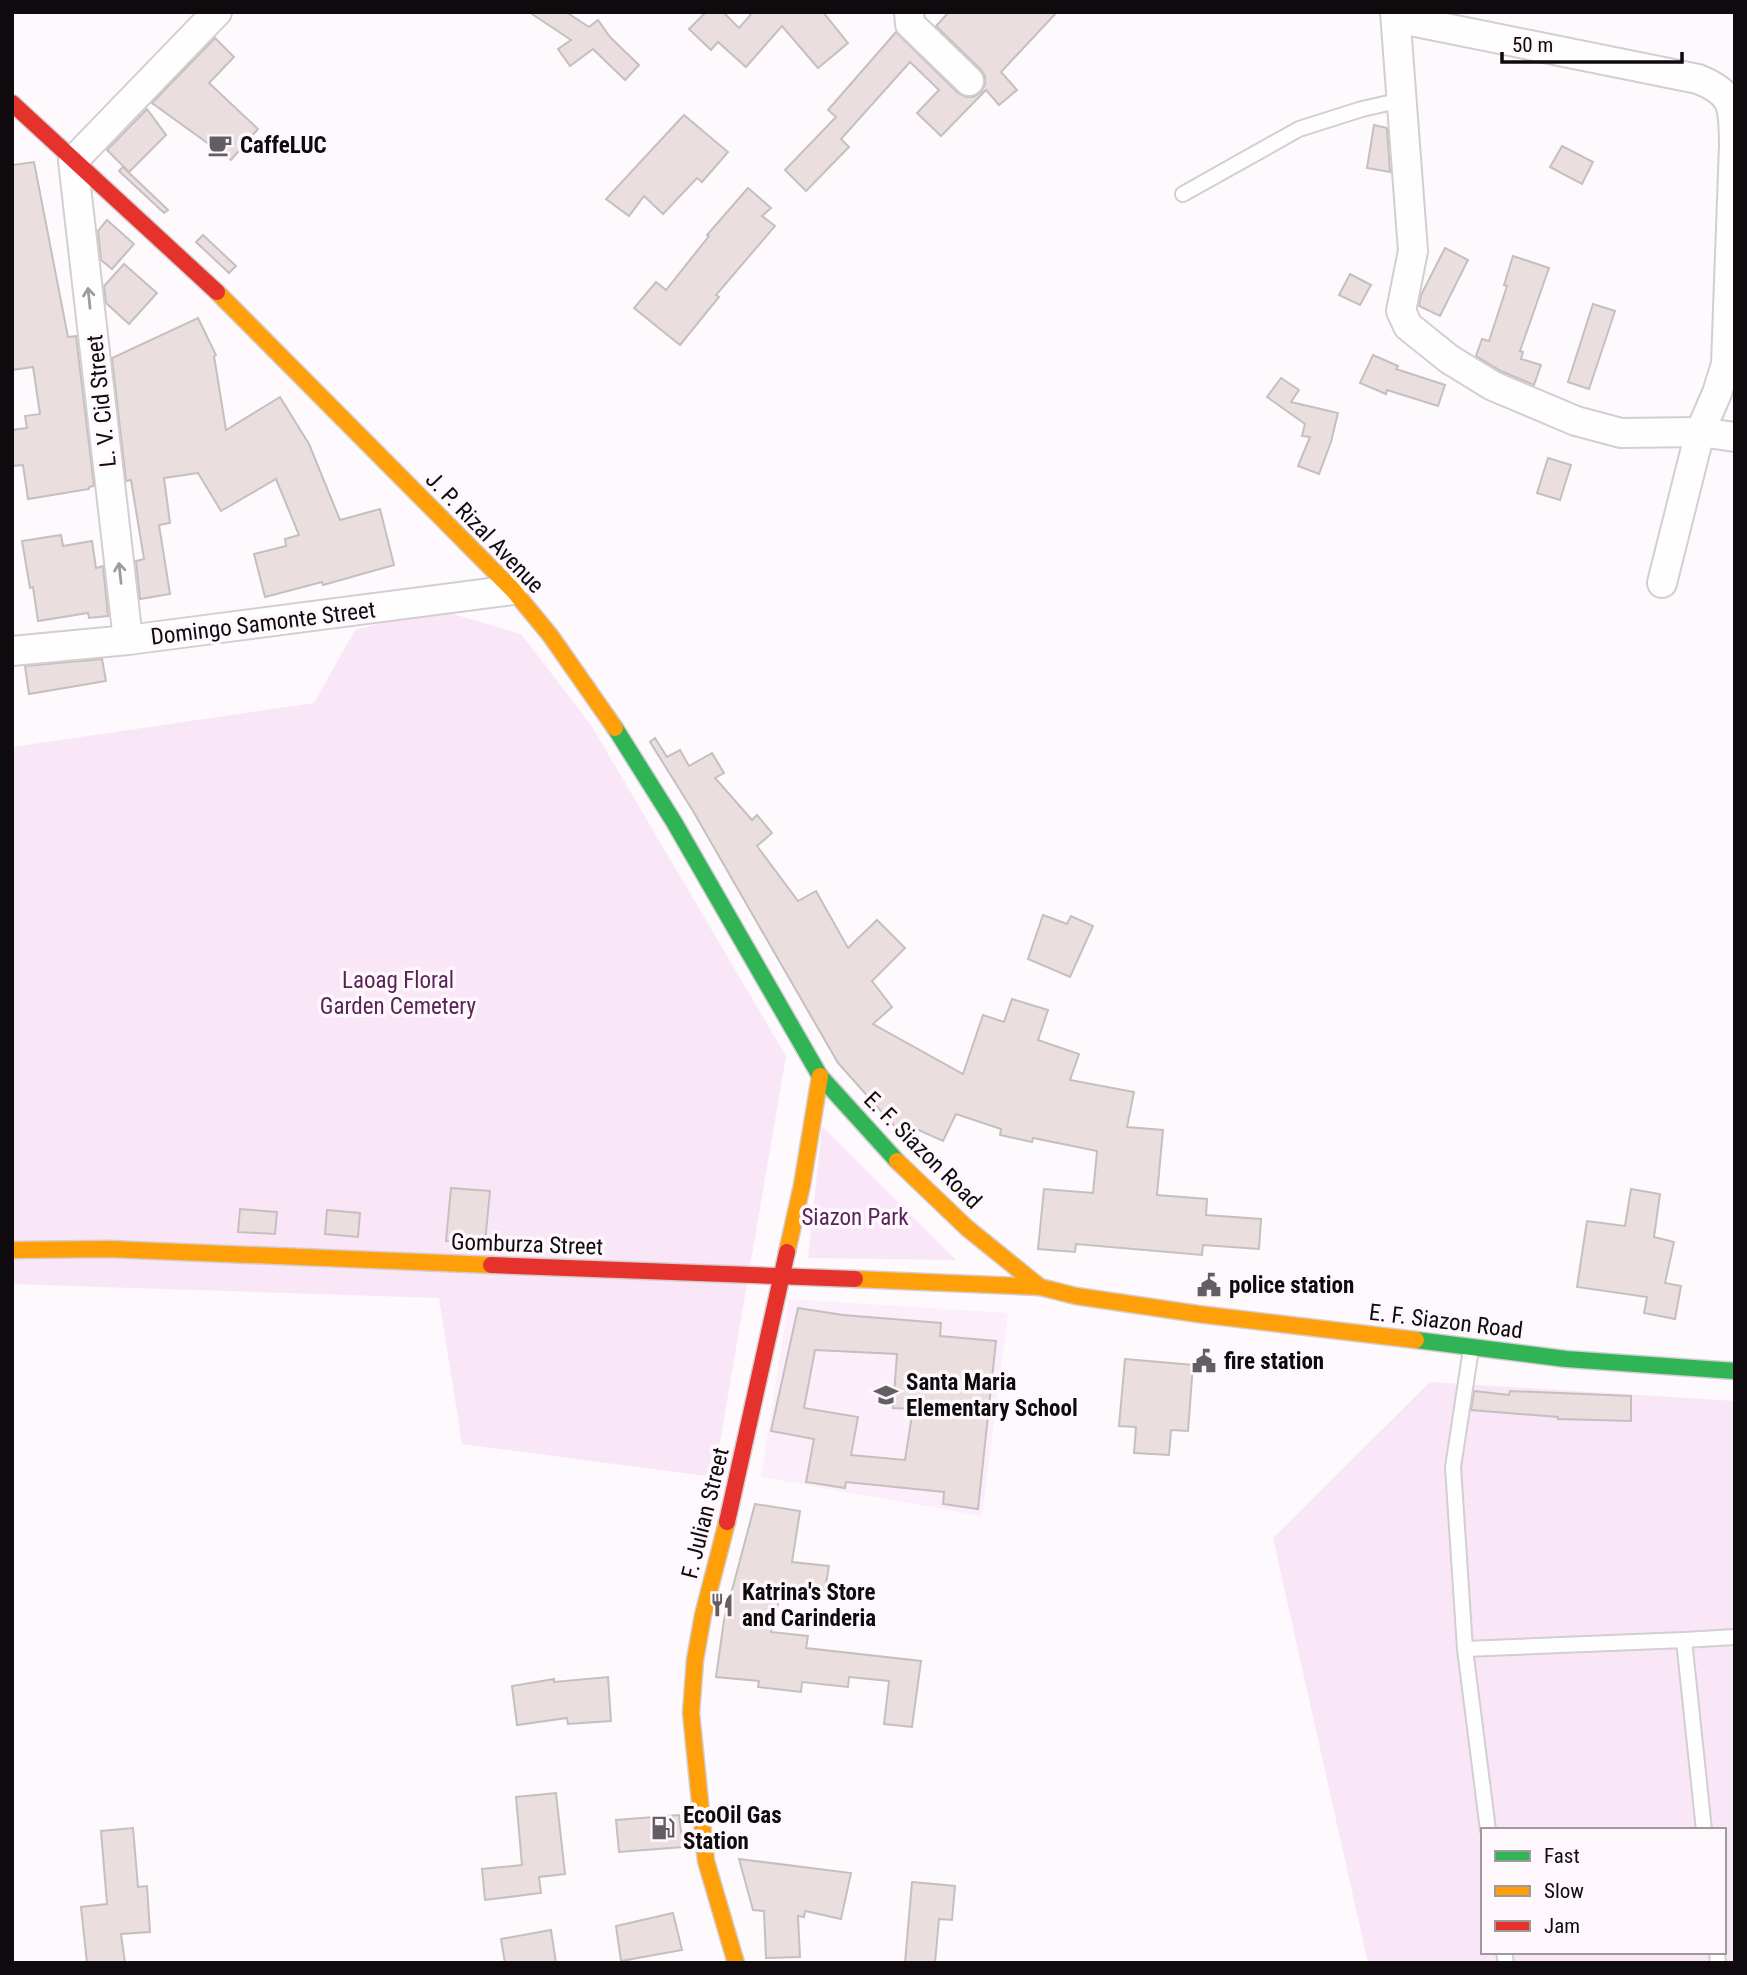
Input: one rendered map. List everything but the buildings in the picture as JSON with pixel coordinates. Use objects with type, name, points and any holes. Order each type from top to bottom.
[{"type":"main road","name":"J. P. Rizal Avenue","points":[[12,103],[25,129],[73,161],[200,275],[513,590],[550,635],[604,710],[674,822],[820,1076]]},
{"type":"main road","name":"F. Julian Street","points":[[736,1963],[706,1861],[691,1713],[695,1660],[703,1615],[735,1493],[802,1185],[820,1076]]},
{"type":"main road","name":"E. F. Siazon Road","points":[[820,1076],[887,1151],[967,1228],[1040,1287],[1076,1296],[1198,1314],[1566,1359],[1735,1371]]},
{"type":"main road","name":"Gomburza Street","points":[[12,1250],[109,1250],[1040,1287]]},
{"type":"street","points":[[73,161],[217,12]]},
{"type":"street","points":[[909,12],[910,24],[969,81]]},
{"type":"street","points":[[1662,583],[1700,432],[1726,364],[1734,145],[1733,116],[1727,96],[1718,86],[1698,79],[1396,15],[1413,251],[1401,311],[1408,326],[1449,359],[1493,386],[1576,421],[1621,433],[1700,432],[1735,437]]},
{"type":"street","name":"L. V. Cid Street","points":[[73,161],[128,640]]},
{"type":"street","name":"Domingo Samonte Street","points":[[12,652],[128,640],[513,590]]},
{"type":"lane","points":[[1183,194],[1299,130],[1362,109],[1402,100]]},
{"type":"lane","points":[[1471,1347],[1453,1467],[1465,1649],[1488,1828]]},
{"type":"lane","points":[[1465,1649],[1735,1637]]},
{"type":"lane","points":[[1684,1640],[1704,1828]]},
{"type":"shaded area","name":"Santa Maria Elementary School","points":[[789,1299],[1008,1313],[982,1516],[761,1477]]},
{"type":"green space","name":"Laoag Floral Garden Cemetery","points":[[436,609],[521,634],[591,725],[786,1056],[714,1477],[462,1444],[439,1298],[12,1284],[12,747],[314,703],[355,630]]},
{"type":"green space","name":"Siazon Park","points":[[822,1126],[956,1260],[808,1258]]},
{"type":"green space","points":[[1430,1382],[1735,1401],[1735,1963],[1368,1963],[1273,1538]]},
{"type":"traffic: fast","points":[[615,728],[674,822],[820,1076],[897,1161]]},
{"type":"traffic: fast","points":[[1416,1340],[1566,1359],[1735,1371]]},
{"type":"traffic: slow","points":[[217,292],[513,590],[550,635],[615,728]]},
{"type":"traffic: slow","points":[[787,1252],[802,1185],[820,1076]]},
{"type":"traffic: slow","points":[[897,1161],[967,1228],[1040,1287],[1076,1296],[1198,1314],[1416,1340]]},
{"type":"traffic: slow","points":[[12,1250],[109,1249],[491,1265]]},
{"type":"traffic: slow","points":[[855,1279],[1040,1287]]},
{"type":"traffic: slow","points":[[727,1522],[703,1615],[695,1660],[691,1713],[706,1861],[736,1963]]},
{"type":"traffic: jam","points":[[12,103],[217,292]]},
{"type":"traffic: jam","points":[[727,1522],[787,1252]]},
{"type":"traffic: jam","points":[[491,1265],[855,1279]]},
{"type":"place","name":"CaffeLUC","points":[[220,145]]},
{"type":"place","name":"police station","points":[[1209,1285]]},
{"type":"place","name":"fire station","points":[[1204,1361]]},
{"type":"place","name":"Santa Maria Elementary School","points":[[886,1395]]},
{"type":"place","name":"Katrina's Store and Carinderia","points":[[722,1605]]},
{"type":"place","name":"EcoOil Gas Station","points":[[663,1828]]}]
